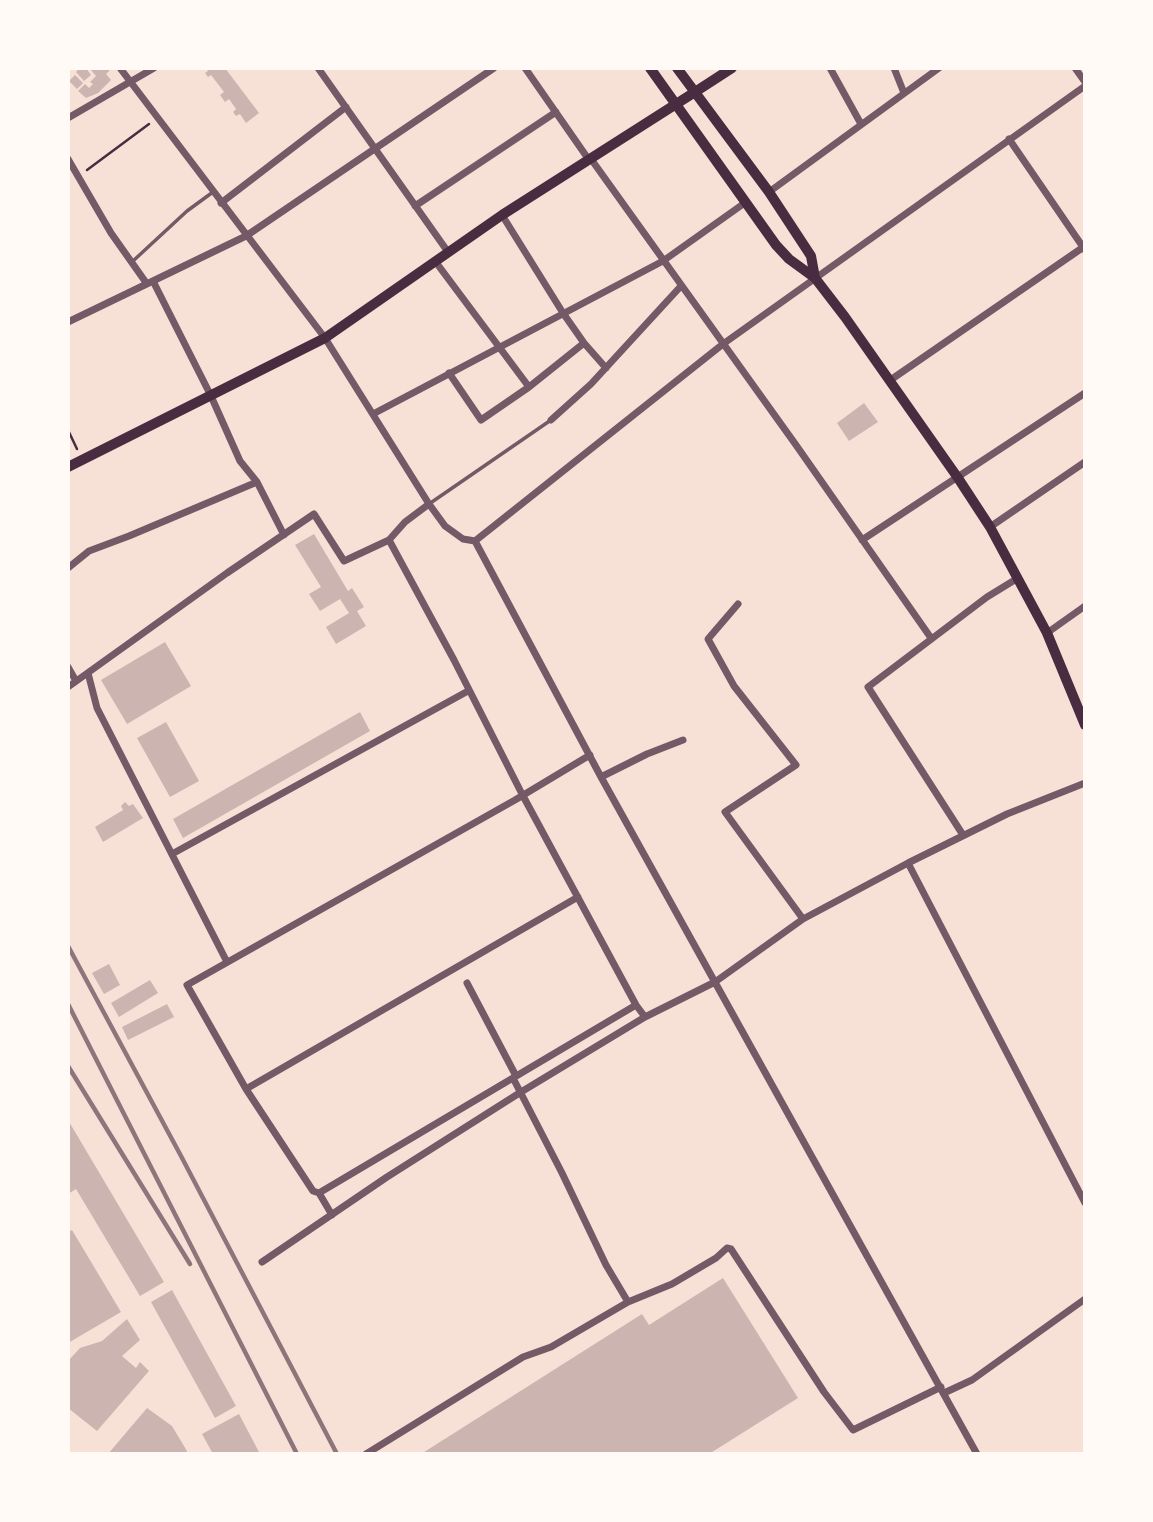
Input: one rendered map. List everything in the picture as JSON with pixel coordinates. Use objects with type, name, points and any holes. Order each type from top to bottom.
[{"type":"highway","points":[[650,68],[776,245],[789,259],[815,278],[845,317],[958,478],[990,527],[1047,633],[1085,725]]},
{"type":"highway","points":[[677,68],[769,192],[811,256],[815,278]]},
{"type":"highway","points":[[68,467],[325,338],[502,215],[695,92]]},
{"type":"main road","points":[[695,92],[732,68]]},
{"type":"street","points":[[120,68],[325,338],[445,526],[463,539],[475,541],[723,344],[1085,84],[1075,68]]},
{"type":"street","points":[[68,118],[154,68]]},
{"type":"street","points":[[318,68],[448,252]]},
{"type":"street","points":[[68,322],[246,236],[494,68]]},
{"type":"street","points":[[525,68],[931,638]]},
{"type":"street","points":[[830,68],[862,124]]},
{"type":"street","points":[[894,68],[904,93]]},
{"type":"street","points":[[769,192],[939,68]]},
{"type":"street","points":[[221,203],[346,107]]},
{"type":"street","points":[[415,206],[556,112]]},
{"type":"street","points":[[889,381],[1084,248],[1009,139]]},
{"type":"street","points":[[68,159],[111,233],[150,283],[211,396],[240,461],[257,482],[284,535]]},
{"type":"street","points":[[373,414],[663,261],[746,202]]},
{"type":"street","points":[[502,215],[563,313],[606,368]]},
{"type":"street","points":[[435,261],[529,387]]},
{"type":"street","points":[[551,420],[582,393],[681,286]]},
{"type":"street","points":[[449,373],[481,420],[529,387],[584,343]]},
{"type":"street","points":[[862,540],[1085,393]]},
{"type":"street","points":[[990,527],[1085,462]]},
{"type":"street","points":[[68,568],[89,551],[129,537],[257,482]]},
{"type":"street","points":[[68,687],[314,514],[344,561],[389,540],[405,522],[429,504]]},
{"type":"street","points":[[389,540],[522,794],[645,1017]]},
{"type":"street","points":[[475,541],[601,777],[976,1454]]},
{"type":"street","points":[[964,835],[868,687],[986,597],[1018,578]]},
{"type":"street","points":[[738,604],[708,639],[734,686],[796,765],[725,812],[803,919]]},
{"type":"street","points":[[1047,633],[1085,606]]},
{"type":"street","points":[[68,667],[76,681]]},
{"type":"street","points":[[88,673],[97,708],[227,962]]},
{"type":"street","points":[[172,854],[468,691]]},
{"type":"street","points":[[601,777],[683,740]]},
{"type":"street","points":[[332,1215],[318,1193],[313,1191],[246,1089],[187,985],[590,755]]},
{"type":"street","points":[[262,1262],[387,1177],[521,1092],[645,1017],[715,982],[803,919],[1007,814],[1085,783]]},
{"type":"street","points":[[908,863],[1085,1203]]},
{"type":"street","points":[[246,1089],[578,897]]},
{"type":"street","points":[[467,983],[628,1302]]},
{"type":"street","points":[[318,1193],[636,1005]]},
{"type":"street","points":[[366,1454],[523,1357],[551,1348],[628,1302],[672,1284],[716,1258],[727,1248],[731,1249],[811,1373],[853,1430],[942,1390],[972,1380],[1085,1299]]},
{"type":"lane","points":[[131,262],[187,211],[213,192]]},
{"type":"lane","points":[[429,504],[551,420]]},
{"type":"path","points":[[78,176],[157,118]]},
{"type":"path","points":[[68,430],[77,450]]},
{"type":"building","points":[[80,68],[86,68],[91,75],[84,81],[76,72]]},
{"type":"building","points":[[92,68],[112,68],[106,74],[111,80],[98,93],[86,98],[78,91],[85,84],[89,88],[93,84],[90,82],[96,76]]},
{"type":"building","points":[[206,68],[225,68],[259,113],[246,123],[240,114],[236,116],[233,112],[236,109],[229,99],[225,102],[220,95],[224,92],[211,75],[208,77],[205,73],[208,71]]},
{"type":"building","points":[[75,75],[83,83],[77,89],[69,81]]},
{"type":"building","points":[[864,403],[878,422],[849,441],[837,423]]},
{"type":"building","points":[[314,534],[348,591],[352,588],[364,607],[357,611],[366,626],[336,644],[326,627],[349,613],[340,599],[320,611],[309,594],[321,587],[295,545]]},
{"type":"building","points":[[165,642],[191,686],[127,724],[101,680]]},
{"type":"building","points":[[360,712],[370,731],[183,838],[173,819]]},
{"type":"building","points":[[166,722],[199,781],[170,797],[137,738]]},
{"type":"building","points":[[125,802],[129,806],[133,804],[143,818],[103,842],[95,827],[123,810],[121,806]]},
{"type":"building","points":[[109,964],[120,985],[104,994],[92,973]]},
{"type":"building","points":[[150,980],[158,993],[119,1017],[111,1003]]},
{"type":"building","points":[[167,1004],[174,1017],[128,1040],[122,1027]]},
{"type":"building","points":[[68,1120],[164,1282],[140,1296],[76,1189],[68,1194]]},
{"type":"building","points":[[72,1230],[121,1312],[68,1343],[68,1232]]},
{"type":"building","points":[[723,1278],[798,1398],[709,1454],[421,1454],[642,1314],[649,1325]]},
{"type":"building","points":[[172,1290],[236,1406],[215,1418],[151,1302]]},
{"type":"building","points":[[127,1319],[140,1340],[122,1356],[136,1368],[140,1362],[149,1371],[97,1431],[68,1408],[68,1361],[80,1348],[102,1341]]},
{"type":"building","points":[[147,1408],[172,1426],[187,1451],[185,1454],[108,1454]]},
{"type":"building","points":[[239,1414],[260,1454],[213,1454],[202,1434]]},
{"type":"railway","points":[[68,946],[337,1454]]},
{"type":"railway","points":[[68,1004],[297,1454]]},
{"type":"railway","points":[[68,1066],[190,1264]]}]
